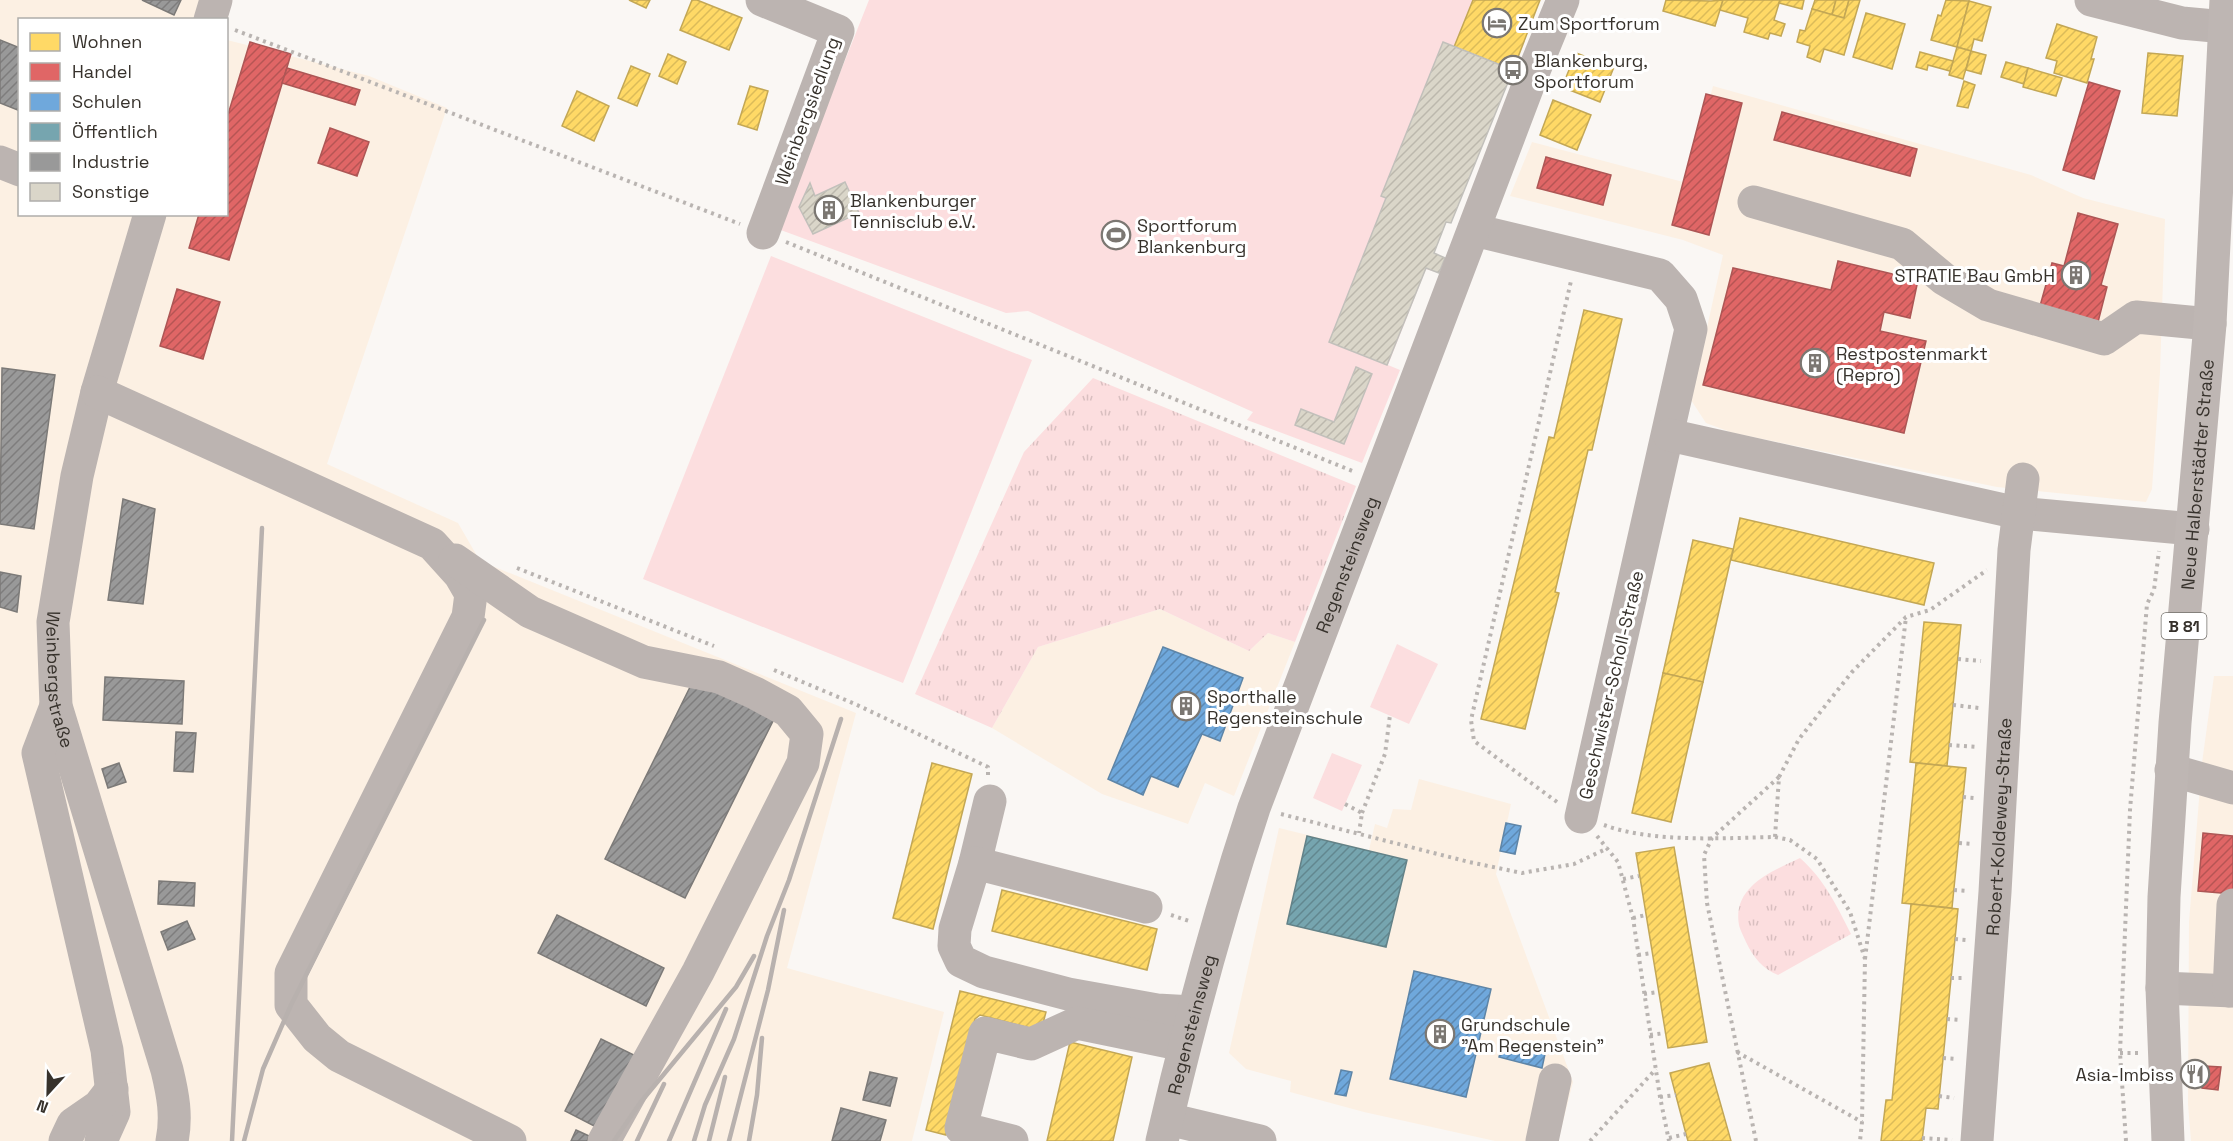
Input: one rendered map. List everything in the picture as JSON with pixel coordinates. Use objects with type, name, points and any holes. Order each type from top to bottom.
[{"type":"main road","name":"Neue Halberstädter Straße","points":[[2168,1141],[2162,988],[2164,897],[2172,770],[2177,527],[2210,324],[2227,107],[2226,14]]},
{"type":"street","points":[[211,18],[216,0]]},
{"type":"street","name":"Weinbergsiedlung","points":[[762,0],[838,31],[763,233]]},
{"type":"street","name":"Regensteinsweg","points":[[1165,1130],[1193,1012],[1254,808],[1531,78],[1563,0]]},
{"type":"street","points":[[2091,0],[2182,24],[2226,14]]},
{"type":"street","points":[[0,162],[18,169]]},
{"type":"street","points":[[1754,202],[1902,244],[1944,279],[1988,305],[2104,339],[2136,317],[2210,324]]},
{"type":"street","name":"Weinbergstraße","points":[[142,217],[77,476],[53,622],[56,706],[167,1070],[174,1099],[175,1126],[172,1141]]},
{"type":"street","name":"Geschwister-Scholl-Straße","points":[[1474,230],[1660,275],[1681,298],[1691,329],[1669,435],[1581,817]]},
{"type":"street","points":[[97,392],[432,544],[530,612],[644,662],[719,677],[788,711],[807,734],[802,763],[698,972],[604,1141]]},
{"type":"street","points":[[1669,435],[2018,513],[2177,527]]},
{"type":"street","name":"Robert-Koldewey-Straße","points":[[1977,1141],[1995,892],[2014,550],[2023,479]]},
{"type":"street","points":[[432,544],[460,576],[471,594],[468,618],[291,973],[291,1005],[317,1038],[339,1056],[510,1141]]},
{"type":"street","points":[[56,706],[38,753],[107,1050],[114,1112],[101,1141]]},
{"type":"street","points":[[2172,770],[2233,788]]},
{"type":"street","points":[[990,801],[975,863],[955,929],[954,946],[961,961],[984,972],[1068,994],[1157,1010],[1193,1012]]},
{"type":"street","points":[[975,863],[1146,907]]},
{"type":"street","points":[[2162,988],[2231,991],[2233,905]]},
{"type":"street","points":[[1012,1141],[961,1128],[985,1033],[1031,1044],[1077,1023],[1184,1045]]},
{"type":"street","points":[[1542,1141],[1555,1080]]},
{"type":"street","points":[[65,1141],[73,1124],[99,1106],[112,1089]]},
{"type":"street","points":[[1165,1130],[1260,1141]]},
{"type":"path","points":[[228,28],[763,233],[1378,482]]},
{"type":"path","name":"Geschwister-Scholl-Straße","points":[[1578,254],[1471,720],[1474,741],[1543,793],[1581,817]]},
{"type":"path","points":[[2126,1141],[2120,1053],[2130,810],[2147,604],[2177,527]]},
{"type":"path","points":[[1756,1141],[1707,903],[1704,855],[1712,838],[1779,777],[1799,739],[1852,672],[1906,616],[1930,610],[2014,550]]},
{"type":"path","points":[[1860,1141],[1865,959],[1906,616]]},
{"type":"path","points":[[1359,833],[1362,813],[1385,754],[1390,715]]},
{"type":"path","points":[[1775,837],[1779,777]]},
{"type":"path","points":[[1345,804],[1362,813]]},
{"type":"path","points":[[1254,808],[1469,862],[1522,873],[1574,864],[1608,848]]},
{"type":"path","points":[[1581,817],[1616,830],[1666,836],[1775,837],[1790,840],[1817,859],[1850,912],[1865,959]]},
{"type":"path","points":[[1581,817],[1618,862],[1633,918],[1660,1097],[1669,1139],[1686,1134]]},
{"type":"path","points":[[1623,879],[1640,876]]},
{"type":"path","points":[[1146,907],[1216,930]]},
{"type":"path","points":[[1633,918],[1646,915]]},
{"type":"path","points":[[1638,955],[1652,953]]},
{"type":"path","points":[[1644,994],[1658,992]]},
{"type":"path","points":[[1650,1035],[1665,1033]]},
{"type":"path","points":[[1736,1051],[1862,1122]]},
{"type":"path","points":[[1590,1141],[1656,1069]]},
{"type":"path","points":[[1660,1097],[1676,1095]]},
{"type":"path","points":[[1922,1138],[1962,1140]]},
{"type":"shaded area","points":[[0,0],[205,0],[199,18],[18,18],[18,216],[228,216],[228,40],[369,76],[447,108],[327,464],[458,523],[480,561],[856,713],[787,968],[944,1012],[912,1141],[0,1141]]},
{"type":"shaded area","points":[[1713,86],[2031,175],[2083,198],[2165,219],[2160,372],[2152,489],[2146,502],[1997,487],[1733,433],[1706,423],[1691,400],[1723,255],[1683,240],[1510,196],[1532,142],[1687,183]]},
{"type":"shaded area","points":[[1160,609],[1249,651],[1268,633],[1295,642],[1234,796],[1205,783],[1188,824],[1102,794],[992,728],[1038,647]]},
{"type":"shaded area","points":[[2214,676],[2233,676],[2233,1141],[2191,1141],[2188,1104],[2189,922],[2202,763]]},
{"type":"shaded area","points":[[1419,779],[1511,804],[1496,874],[1573,1082],[1558,1141],[1495,1141],[1364,1112],[1290,1092],[1291,1081],[1246,1069],[1229,1053],[1279,828],[1369,850],[1375,824],[1387,828],[1393,809],[1411,810]]},
{"type":"green space","name":"Sportforum Blankenburg","points":[[869,0],[1540,0],[1451,223],[1446,222],[1434,253],[1445,258],[1439,273],[1426,269],[1388,365],[1400,370],[1362,463],[1247,420],[1253,412],[1028,311],[1006,313],[778,229]]},
{"type":"green space","points":[[771,256],[1032,360],[903,683],[643,579]]},
{"type":"green space","points":[[1093,378],[1356,486],[1295,642],[1268,633],[1249,651],[1160,609],[1038,647],[992,728],[915,694],[1024,452]]},
{"type":"green space","points":[[1397,644],[1438,664],[1409,724],[1370,707]]},
{"type":"green space","points":[[1332,753],[1362,765],[1342,811],[1313,798]]},
{"type":"green space","points":[[1800,858],[1823,884],[1851,934],[1778,975],[1763,966],[1752,953],[1740,927],[1739,911],[1748,890],[1757,882],[1778,868]]},
{"type":"building: Wohnen","points":[[629,0],[650,0],[646,8]]},
{"type":"building: Wohnen","points":[[692,0],[742,18],[729,50],[680,30]]},
{"type":"building: Wohnen","name":"Zum Sportforum","points":[[1473,0],[1540,0],[1513,70],[1454,47]]},
{"type":"building: Wohnen","points":[[1666,0],[1723,0],[1715,26],[1663,11]]},
{"type":"building: Wohnen","points":[[1723,0],[1780,0],[1774,20],[1785,24],[1781,36],[1770,33],[1768,39],[1744,32],[1748,18],[1720,10]]},
{"type":"building: Wohnen","points":[[1780,0],[1804,0],[1802,9],[1779,3]]},
{"type":"building: Wohnen","points":[[1815,0],[1836,0],[1832,15],[1812,9]]},
{"type":"building: Wohnen","points":[[1836,0],[1849,0],[1844,18],[1832,15]]},
{"type":"building: Wohnen","points":[[1849,0],[1860,0],[1844,55],[1824,49],[1820,62],[1807,57],[1810,46],[1797,42],[1800,30],[1805,31],[1812,9],[1844,18]]},
{"type":"building: Wohnen","points":[[1946,0],[1969,1],[1957,47],[1931,40],[1938,15],[1941,16]]},
{"type":"building: Wohnen","points":[[1969,1],[1991,7],[1982,41],[1974,39],[1971,51],[1957,47]]},
{"type":"building: Wohnen","points":[[1866,13],[1905,24],[1892,69],[1853,57]]},
{"type":"building: Wohnen","points":[[2057,24],[2097,37],[2087,83],[2054,73],[2057,61],[2046,58]]},
{"type":"building: Wohnen","points":[[1957,47],[1971,51],[1963,79],[1949,75]]},
{"type":"building: Wohnen","points":[[1971,51],[1986,55],[1981,74],[1966,70]]},
{"type":"building: Wohnen","points":[[1920,52],[1953,61],[1950,71],[1928,65],[1927,70],[1916,67]]},
{"type":"building: Wohnen","points":[[1576,53],[1614,67],[1600,102],[1562,87]]},
{"type":"building: Wohnen","points":[[2148,53],[2183,56],[2177,116],[2142,113]]},
{"type":"building: Wohnen","points":[[668,54],[686,62],[677,84],[659,76]]},
{"type":"building: Wohnen","points":[[2006,62],[2028,68],[2024,84],[2001,77]]},
{"type":"building: Wohnen","points":[[631,66],[650,74],[637,106],[618,98]]},
{"type":"building: Wohnen","points":[[2028,68],[2062,78],[2056,96],[2023,87]]},
{"type":"building: Wohnen","points":[[1964,81],[1975,85],[1968,108],[1957,106]]},
{"type":"building: Wohnen","points":[[750,86],[768,91],[757,130],[738,124]]},
{"type":"building: Wohnen","points":[[577,91],[609,106],[594,141],[562,126]]},
{"type":"building: Wohnen","points":[[1553,100],[1591,115],[1577,150],[1540,135]]},
{"type":"building: Wohnen","points":[[1584,310],[1622,319],[1592,450],[1588,450],[1555,592],[1559,593],[1525,729],[1481,719],[1549,437],[1554,438]]},
{"type":"building: Wohnen","points":[[1740,518],[1934,563],[1924,605],[1731,560]]},
{"type":"building: Wohnen","points":[[1693,540],[1733,549],[1703,682],[1663,673]]},
{"type":"building: Wohnen","points":[[1924,622],[1961,625],[1947,766],[1910,762]]},
{"type":"building: Wohnen","points":[[1663,673],[1703,682],[1671,822],[1632,813]]},
{"type":"building: Wohnen","points":[[932,763],[972,774],[933,929],[893,918]]},
{"type":"building: Wohnen","points":[[1916,763],[1966,768],[1952,908],[1902,903]]},
{"type":"building: Wohnen","points":[[1674,847],[1707,1042],[1668,1048],[1636,853]]},
{"type":"building: Wohnen","points":[[1002,890],[1157,929],[1147,970],[992,931]]},
{"type":"building: Wohnen","points":[[1911,904],[1958,909],[1938,1109],[1926,1108],[1922,1141],[1881,1141],[1886,1100],[1892,1100]]},
{"type":"building: Wohnen","points":[[960,991],[1046,1012],[1041,1031],[980,1015],[975,1019],[946,1135],[926,1130]]},
{"type":"building: Wohnen","points":[[1070,1042],[1132,1057],[1113,1141],[1047,1141]]},
{"type":"building: Wohnen","points":[[1709,1063],[1731,1141],[1688,1141],[1686,1134],[1670,1073]]},
{"type":"building: Handel","points":[[250,42],[291,54],[229,260],[189,248],[198,216],[228,216],[228,114]]},
{"type":"building: Handel","points":[[287,68],[360,90],[355,105],[282,83]]},
{"type":"building: Handel","points":[[2089,82],[2120,91],[2094,179],[2063,170]]},
{"type":"building: Handel","points":[[1706,94],[1742,103],[1709,235],[1672,225]]},
{"type":"building: Handel","points":[[1782,112],[1917,149],[1910,176],[1774,140]]},
{"type":"building: Handel","points":[[330,128],[369,142],[357,176],[318,163]]},
{"type":"building: Handel","points":[[1546,157],[1611,175],[1603,205],[1537,188]]},
{"type":"building: Handel","name":"STRATIE Bau GmbH","points":[[2078,213],[2118,224],[2101,285],[2107,287],[2098,322],[2040,306],[2052,263],[2064,266]]},
{"type":"building: Handel","name":"Restpostenmarkt (Repro)","points":[[1838,261],[1918,280],[1910,318],[1884,312],[1880,331],[1926,341],[1904,433],[1703,385],[1733,268],[1831,290]]},
{"type":"building: Handel","points":[[177,289],[220,302],[203,359],[160,346]]},
{"type":"building: Handel","points":[[2203,833],[2233,836],[2233,894],[2198,891]]},
{"type":"building: Handel","points":[[2204,1066],[2221,1067],[2218,1090],[2202,1088]]},
{"type":"building: Schulen","name":"Sporthalle Regensteinschule","points":[[1163,647],[1243,678],[1220,741],[1202,734],[1178,787],[1151,776],[1143,795],[1108,779]]},
{"type":"building: Schulen","points":[[1506,823],[1521,826],[1515,854],[1500,851]]},
{"type":"building: Schulen","name":"Grundschule \"Am Regenstein\"","points":[[1414,971],[1491,989],[1466,1097],[1390,1079]]},
{"type":"building: Schulen","points":[[1503,1043],[1545,1054],[1542,1068],[1499,1057]]},
{"type":"building: Schulen","points":[[1341,1070],[1352,1072],[1346,1096],[1335,1094]]},
{"type":"building: Öffentlich","points":[[1307,836],[1407,860],[1386,947],[1287,924]]},
{"type":"building: Industrie","points":[[142,0],[181,0],[174,15]]},
{"type":"building: Industrie","points":[[0,40],[18,47],[18,110],[0,103]]},
{"type":"building: Industrie","points":[[2,368],[55,375],[34,529],[0,524]]},
{"type":"building: Industrie","points":[[123,499],[155,509],[143,604],[108,600]]},
{"type":"building: Industrie","points":[[0,572],[21,576],[17,612],[0,607]]},
{"type":"building: Industrie","points":[[105,677],[184,681],[182,724],[103,720]]},
{"type":"building: Industrie","points":[[694,679],[774,719],[685,898],[605,859]]},
{"type":"building: Industrie","points":[[176,732],[196,733],[193,772],[174,771]]},
{"type":"building: Industrie","points":[[119,763],[126,782],[108,788],[102,769]]},
{"type":"building: Industrie","points":[[159,881],[195,883],[194,906],[158,904]]},
{"type":"building: Industrie","points":[[557,915],[664,968],[646,1006],[538,953]]},
{"type":"building: Industrie","points":[[187,921],[195,939],[168,950],[161,932]]},
{"type":"building: Industrie","points":[[601,1039],[636,1056],[600,1129],[565,1111]]},
{"type":"building: Industrie","points":[[870,1072],[897,1078],[890,1106],[863,1100]]},
{"type":"building: Industrie","points":[[841,1108],[886,1120],[880,1141],[832,1141]]},
{"type":"building: Industrie","points":[[576,1130],[589,1136],[587,1141],[571,1141]]},
{"type":"building: Sonstige","points":[[1443,42],[1513,70],[1451,223],[1446,222],[1434,253],[1445,258],[1439,273],[1426,268],[1387,365],[1329,342],[1386,198],[1381,196]]},
{"type":"building: Sonstige","name":"Blankenburger Tennisclub e.V.","points":[[845,182],[859,213],[813,234],[799,207],[810,183],[815,196]]},
{"type":"building: Sonstige","points":[[1356,367],[1372,374],[1344,444],[1295,425],[1301,409],[1334,422]]},
{"type":"railway","points":[[232,1141],[262,528]]},
{"type":"railway","points":[[244,1141],[263,1069],[291,1005],[484,620]]},
{"type":"railway","points":[[694,1141],[705,1105],[734,1039],[841,719]]},
{"type":"railway","points":[[729,1141],[768,990],[784,910]]},
{"type":"railway","points":[[614,1141],[640,1103],[736,987],[754,956]]},
{"type":"railway","points":[[669,1141],[726,1009]]},
{"type":"railway","points":[[749,1141],[757,1095],[762,1038]]},
{"type":"railway","points":[[709,1141],[725,1077]]},
{"type":"railway","points":[[637,1141],[664,1084]]},
{"type":"place","name":"Zum Sportforum","points":[[1497,23]]},
{"type":"place","name":"Blankenburg, Sportforum","points":[[1513,70]]},
{"type":"place","name":"Blankenburger Tennisclub e.V.","points":[[829,210]]},
{"type":"place","name":"Sportforum Blankenburg","points":[[1116,235]]},
{"type":"place","name":"STRATIE Bau GmbH","points":[[2076,275]]},
{"type":"place","name":"Restpostenmarkt (Repro)","points":[[1815,363]]},
{"type":"place","name":"Sporthalle Regensteinschule","points":[[1186,706]]},
{"type":"place","name":"Grundschule \"Am Regenstein\"","points":[[1440,1034]]},
{"type":"place","name":"Asia-Imbiss","points":[[2195,1074]]}]
